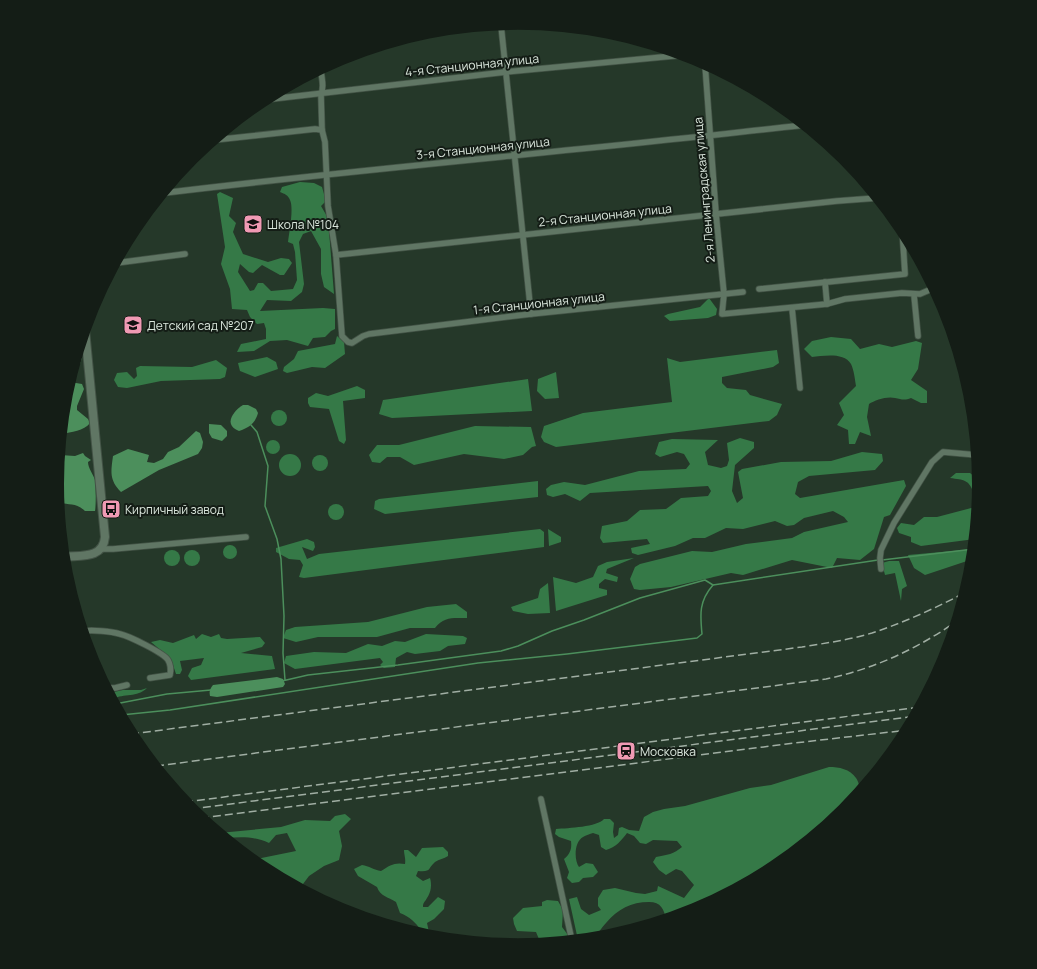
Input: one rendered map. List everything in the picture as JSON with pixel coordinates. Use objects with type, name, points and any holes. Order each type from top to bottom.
[{"type":"street","points":[[502,31],[531,314]]},
{"type":"street","name":"4-я Станционная улица","points":[[280,98],[506,72],[671,56]]},
{"type":"street","name":"2-я Ленинградская улица","points":[[705,71],[716,214],[724,294],[722,314],[792,308]]},
{"type":"street","points":[[322,75],[323,90],[321,94],[322,130],[325,142],[328,206],[336,255]]},
{"type":"street","name":"3-я Станционная улица","points":[[171,192],[797,126]]},
{"type":"street","points":[[224,139],[316,129],[322,130]]},
{"type":"street","name":"2-я Станционная улица","points":[[336,255],[871,198]]},
{"type":"street","points":[[759,289],[905,274],[903,243]]},
{"type":"street","points":[[122,262],[185,254]]},
{"type":"street","name":"1-я Станционная улица","points":[[336,255],[342,336],[348,342],[352,343],[362,336],[369,334],[531,314],[743,292]]},
{"type":"street","points":[[825,282],[828,304]]},
{"type":"street","points":[[800,388],[792,308],[828,304],[845,299],[902,293],[914,295],[929,290]]},
{"type":"street","points":[[914,295],[918,336]]},
{"type":"street","points":[[70,556],[92,554],[101,549],[105,543],[86,343]]},
{"type":"street","points":[[881,569],[881,550],[885,541],[910,495],[932,462],[943,452],[972,455]]},
{"type":"street","points":[[101,549],[246,537]]},
{"type":"street","points":[[88,631],[119,633],[166,657],[169,661],[171,669],[170,675],[150,678]]},
{"type":"street","points":[[112,688],[127,685]]},
{"type":"street","points":[[541,799],[571,936]]},
{"type":"shaded area","points":[[300,182],[314,183],[322,187],[326,201],[321,206],[328,218],[334,294],[324,287],[321,274],[321,249],[311,231],[303,234],[299,242],[304,284],[302,292],[291,301],[267,300],[260,311],[323,308],[335,309],[335,329],[325,337],[313,338],[308,346],[287,340],[270,341],[254,351],[237,352],[241,344],[266,339],[266,329],[264,323],[257,324],[250,317],[247,310],[232,309],[230,289],[221,264],[225,247],[217,194],[220,192],[233,198],[229,216],[236,223],[233,232],[243,254],[268,262],[281,258],[289,259],[292,263],[284,275],[280,275],[262,265],[253,273],[249,272],[240,264],[238,272],[250,291],[254,290],[258,283],[263,283],[271,291],[293,289],[297,280],[295,252],[293,244],[288,242],[291,204],[289,198],[280,192],[282,187]]},
{"type":"shaded area","points":[[709,298],[717,309],[716,315],[708,318],[670,321],[664,316],[700,307]]},
{"type":"shaded area","points":[[337,336],[344,342],[345,354],[325,368],[312,367],[287,373],[283,371],[284,367],[294,359],[298,351],[335,344]]},
{"type":"shaded area","points":[[831,337],[851,339],[860,349],[879,344],[892,347],[916,341],[922,343],[918,369],[911,380],[927,391],[927,403],[921,403],[911,398],[904,400],[888,398],[869,404],[867,417],[871,436],[860,432],[855,444],[849,444],[848,430],[837,425],[844,415],[839,403],[856,386],[851,364],[848,360],[838,356],[812,357],[804,349],[812,341]]},
{"type":"shaded area","points":[[777,350],[779,363],[773,367],[722,377],[722,383],[727,388],[746,390],[750,395],[782,404],[777,415],[769,421],[556,447],[544,442],[541,437],[544,426],[583,413],[672,402],[667,358],[680,362]]},
{"type":"shaded area","points":[[267,357],[276,362],[278,369],[255,377],[240,371],[238,363]]},
{"type":"shaded area","points":[[216,360],[227,368],[225,377],[220,379],[161,381],[127,388],[118,387],[114,380],[117,373],[127,372],[134,379],[137,376],[136,368],[140,366],[192,367]]},
{"type":"shaded area","points":[[556,372],[559,398],[545,399],[537,391],[538,379]]},
{"type":"shaded area","points":[[528,379],[532,411],[392,418],[379,414],[383,400]]},
{"type":"shaded area","points":[[76,383],[82,384],[84,389],[77,406],[77,410],[88,419],[90,423],[84,428],[67,433]]},
{"type":"shaded area","points":[[357,386],[365,390],[365,398],[343,401],[346,440],[344,444],[339,441],[329,409],[310,407],[308,398],[316,393],[328,396]]},
{"type":"shaded area","points":[[243,405],[248,405],[256,409],[258,413],[251,425],[239,431],[231,425],[231,418],[233,414]]},
{"type":"shaded area","points":[[276,410],[282,410],[287,415],[285,424],[282,426],[276,426],[271,421],[271,415]]},
{"type":"shaded area","points":[[209,424],[221,425],[227,431],[227,436],[222,441],[212,438],[209,433]]},
{"type":"shaded area","points":[[475,426],[531,427],[536,446],[532,447],[523,455],[504,459],[464,454],[414,465],[400,457],[387,457],[380,463],[372,462],[369,455],[377,445],[399,445]]},
{"type":"shaded area","points":[[196,431],[200,433],[203,442],[202,448],[198,454],[159,470],[121,492],[117,488],[112,475],[113,456],[128,449],[149,455],[147,462],[154,463],[163,459],[168,452],[179,447]]},
{"type":"shaded area","points":[[740,438],[754,442],[754,448],[735,465],[732,491],[737,503],[743,498],[738,472],[742,469],[781,462],[831,461],[862,452],[882,454],[883,461],[875,470],[809,476],[798,482],[795,494],[800,498],[904,480],[906,486],[890,515],[884,517],[874,549],[860,560],[837,558],[832,568],[792,560],[743,575],[731,573],[671,587],[640,590],[634,589],[630,579],[635,567],[640,564],[692,551],[712,552],[746,544],[792,538],[804,532],[848,522],[844,517],[833,511],[804,518],[794,525],[787,526],[775,521],[743,529],[726,528],[705,538],[693,538],[675,546],[638,555],[632,553],[631,548],[650,544],[647,539],[603,543],[600,538],[602,526],[627,521],[640,510],[666,509],[681,498],[708,496],[711,491],[708,486],[590,493],[580,501],[565,494],[553,497],[547,495],[546,489],[551,485],[564,482],[585,485],[639,471],[686,469],[690,464],[684,454],[677,452],[660,457],[655,454],[659,442],[672,439],[718,440],[705,452],[708,465],[721,468],[727,466],[729,460],[727,443]]},
{"type":"shaded area","points":[[273,440],[278,442],[280,447],[278,452],[273,454],[268,452],[266,447],[268,442]]},
{"type":"shaded area","points":[[83,453],[91,460],[88,464],[95,480],[95,511],[85,511],[75,505],[65,503],[65,455],[75,456]]},
{"type":"shaded area","points":[[290,454],[298,457],[301,465],[298,473],[290,476],[282,473],[279,465],[282,457]]},
{"type":"shaded area","points":[[317,455],[323,455],[328,460],[326,469],[323,471],[317,471],[312,466],[312,460]]},
{"type":"shaded area","points":[[956,473],[970,473],[973,475],[973,491],[970,485],[965,481],[950,478]]},
{"type":"shaded area","points":[[538,481],[538,497],[385,514],[374,509],[375,501],[379,499]]},
{"type":"shaded area","points":[[336,504],[343,509],[344,512],[339,519],[336,520],[329,515],[328,512],[333,505]]},
{"type":"shaded area","points":[[972,508],[969,540],[921,546],[911,542],[911,537],[899,533],[897,528],[901,523],[914,525],[924,517],[937,517]]},
{"type":"shaded area","points":[[540,529],[544,532],[544,547],[304,578],[299,577],[303,565],[300,560],[289,559],[276,552],[276,548],[307,539],[314,542],[315,547],[313,551],[302,547],[307,559],[319,554]]},
{"type":"shaded area","points":[[548,529],[561,537],[561,542],[549,546]]},
{"type":"shaded area","points":[[227,545],[233,545],[237,549],[237,555],[233,559],[227,559],[223,555],[223,549]]},
{"type":"shaded area","points":[[172,550],[178,552],[180,558],[178,564],[172,566],[166,564],[164,558],[166,552]]},
{"type":"shaded area","points":[[189,550],[195,550],[200,555],[198,564],[195,566],[189,566],[184,561],[184,555]]},
{"type":"shaded area","points":[[968,550],[966,561],[925,575],[914,568],[908,555]]},
{"type":"shaded area","points":[[634,558],[607,569],[606,573],[618,577],[617,582],[605,579],[599,584],[599,588],[607,590],[607,595],[556,611],[553,577],[576,583],[593,577],[598,566],[607,562]]},
{"type":"shaded area","points":[[899,561],[907,586],[902,589],[901,601],[895,573],[885,575],[882,563]]},
{"type":"shaded area","points":[[548,583],[550,613],[528,614],[513,611],[511,607],[538,598],[540,589]]},
{"type":"shaded area","points":[[456,604],[467,612],[467,618],[454,618],[442,621],[435,628],[410,628],[377,637],[318,637],[296,642],[283,638],[286,630],[295,627],[368,622],[427,607]]},
{"type":"shaded area","points":[[202,634],[211,637],[219,634],[221,638],[227,639],[260,637],[265,643],[262,647],[241,653],[272,656],[275,669],[191,680],[188,676],[192,668],[201,665],[204,658],[180,661],[182,670],[180,674],[176,674],[171,659],[151,642],[160,640],[173,643],[194,635],[196,639]]},
{"type":"shaded area","points":[[426,634],[463,636],[467,638],[465,644],[448,646],[440,651],[415,654],[407,652],[396,658],[395,667],[384,668],[380,665],[383,662],[380,658],[295,669],[284,663],[286,656],[314,652],[346,653],[368,644],[382,646],[395,641],[405,642]]},
{"type":"shaded area","points":[[277,677],[283,679],[285,684],[283,687],[217,697],[210,696],[210,690],[213,685]]},
{"type":"shaded area","points":[[147,688],[139,693],[117,697],[114,692],[123,690],[141,690]]},
{"type":"shaded area","points":[[829,767],[840,768],[851,772],[859,785],[840,806],[795,845],[746,878],[720,892],[665,915],[663,909],[656,903],[636,903],[620,910],[599,931],[577,935],[569,899],[577,897],[581,909],[589,915],[601,910],[598,906],[598,898],[603,890],[615,888],[645,894],[657,891],[658,886],[684,898],[694,885],[682,871],[676,869],[666,875],[659,870],[653,862],[656,857],[673,853],[682,847],[677,841],[653,840],[646,844],[640,843],[634,836],[627,833],[623,839],[613,847],[606,850],[601,847],[599,835],[593,833],[580,839],[576,847],[577,864],[579,867],[586,863],[593,864],[598,872],[593,877],[583,878],[579,882],[572,883],[567,878],[569,872],[564,859],[570,851],[571,841],[555,834],[556,829],[575,828],[595,824],[604,819],[610,819],[614,823],[614,838],[618,835],[619,828],[622,827],[629,830],[639,831],[644,817],[653,812],[685,806],[750,788],[771,785]]},
{"type":"shaded area","points":[[345,814],[351,819],[339,831],[342,846],[339,860],[324,866],[309,876],[303,884],[261,858],[296,851],[287,833],[276,835],[269,843],[253,838],[233,838],[227,832],[281,827],[305,820],[330,821],[335,816]]},
{"type":"shaded area","points":[[443,847],[448,852],[448,856],[435,862],[429,870],[418,871],[416,876],[423,881],[430,878],[431,881],[430,891],[423,907],[428,907],[438,897],[445,901],[444,909],[434,919],[427,923],[428,930],[419,928],[407,916],[400,913],[396,902],[382,894],[377,887],[358,876],[354,869],[362,865],[381,871],[393,864],[405,864],[404,850],[408,850],[416,857],[422,848]]},
{"type":"shaded area","points":[[547,900],[558,901],[563,910],[562,927],[568,936],[539,938],[536,932],[517,931],[513,918],[523,908],[542,906],[542,902]]},
{"type":"waterway","points":[[251,425],[257,432],[268,466],[265,506],[277,539],[281,559],[285,680]]},
{"type":"waterway","points":[[882,560],[968,550]]},
{"type":"waterway","points":[[282,681],[308,675],[501,651],[518,646],[552,631],[640,598],[705,580],[713,585],[878,560]]},
{"type":"waterway","points":[[127,714],[170,710],[478,663],[697,638],[702,634],[701,614],[703,602],[708,591],[713,585]]},
{"type":"waterway","points":[[120,703],[167,694],[211,690]]},
{"type":"railway","points":[[138,733],[829,643],[884,629],[959,595]]},
{"type":"railway","points":[[162,765],[826,679],[878,664],[911,649],[951,625]]},
{"type":"railway","points":[[192,801],[914,708]]},
{"type":"railway","points":[[199,808],[909,717]]},
{"type":"railway","points":[[209,817],[900,731]]},
{"type":"place","name":"Школа №104","points":[[253,224]]},
{"type":"place","name":"Детский сад №207","points":[[133,325]]},
{"type":"place","name":"Кирпичный завод","points":[[111,509]]},
{"type":"place","name":"Московка","points":[[626,751]]}]
